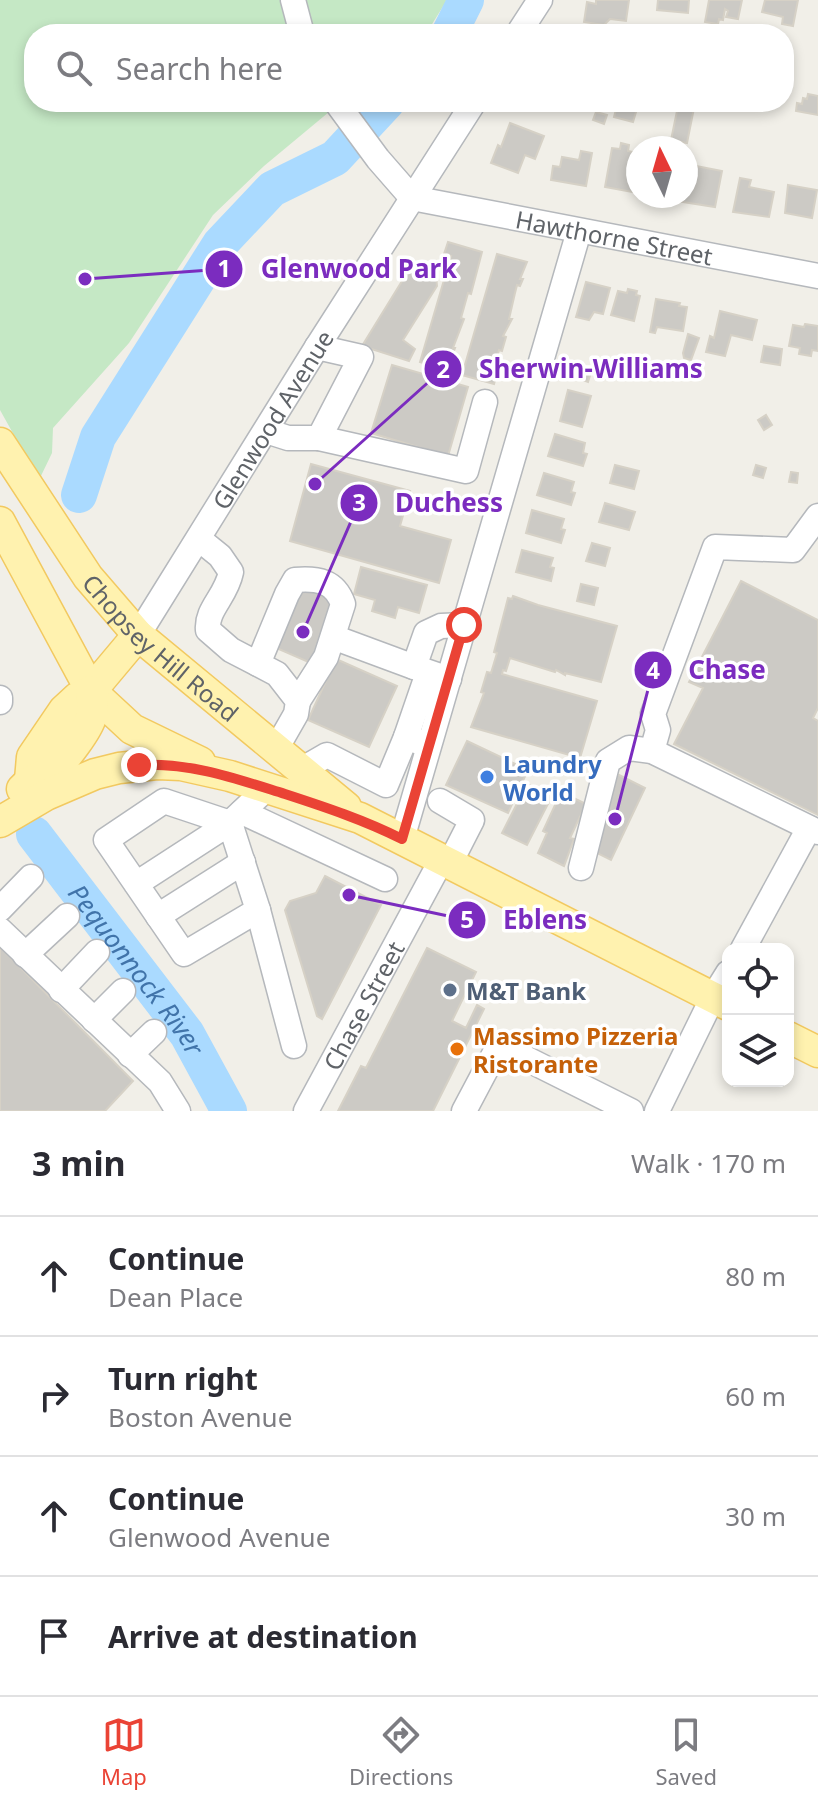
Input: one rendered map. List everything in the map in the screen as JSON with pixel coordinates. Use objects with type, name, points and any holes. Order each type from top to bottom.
[{"type":"main road","name":"Chopsey Hill Road","points":[[0,443],[88,577],[138,635],[360,818]]},
{"type":"main road","points":[[0,522],[91,691],[132,729],[230,776]]},
{"type":"main road","name":"Glenwood Avenue","points":[[0,816],[30,780],[32,757],[64,710],[91,691],[138,635]]},
{"type":"main road","points":[[0,822],[46,795],[95,774],[119,768],[181,765],[230,776],[360,818],[722,992]]},
{"type":"main road","points":[[794,1040],[818,1052]]},
{"type":"street","points":[[293,0],[299,24]]},
{"type":"street","points":[[524,24],[540,0]]},
{"type":"street","points":[[342,112],[412,198]]},
{"type":"street","name":"Glenwood Avenue","points":[[138,635],[468,112]]},
{"type":"street","name":"Hawthorne Street","points":[[412,198],[818,276]]},
{"type":"street","points":[[430,673],[464,625],[579,231]]},
{"type":"street","points":[[317,347],[361,357],[319,438]]},
{"type":"street","points":[[266,431],[288,438],[319,438],[466,471],[485,402]]},
{"type":"street","points":[[472,450],[512,462]]},
{"type":"street","points":[[652,751],[658,730],[653,714],[715,547],[793,550],[818,516]]},
{"type":"street","points":[[199,539],[220,556],[231,572],[228,587],[207,618],[208,630],[231,650],[277,674],[298,701]]},
{"type":"street","points":[[258,664],[295,580],[319,579],[334,587],[343,604],[326,657],[298,701],[296,714],[276,749]]},
{"type":"street","points":[[402,839],[430,673],[426,633],[441,626],[464,625]]},
{"type":"street","points":[[333,637],[430,673]]},
{"type":"street","points":[[301,770],[327,755],[386,785],[418,742]]},
{"type":"street","points":[[581,868],[608,761],[629,748],[652,751],[814,830],[747,943]]},
{"type":"street","points":[[136,884],[236,817],[267,788]]},
{"type":"street","points":[[258,910],[184,954],[106,840],[164,801],[236,817],[385,879]]},
{"type":"street","name":"Chase Street","points":[[306,1111],[472,820],[440,801]]},
{"type":"street","points":[[236,817],[243,862],[294,1046]]},
{"type":"street","points":[[158,916],[243,862]]},
{"type":"street","points":[[0,909],[31,877]]},
{"type":"street","points":[[25,955],[67,916]]},
{"type":"street","points":[[0,930],[160,1082],[176,1110]]},
{"type":"street","points":[[61,990],[97,952]]},
{"type":"street","points":[[94,1020],[123,991]]},
{"type":"street","points":[[657,1111],[722,994]]},
{"type":"street","points":[[130,1055],[154,1032]]},
{"type":"street","points":[[464,1111],[499,1045],[631,1111]]},
{"type":"green space","points":[[0,0],[447,0],[432,24],[24,24],[24,112],[329,112],[264,166],[213,215],[129,343],[53,428],[52,453],[39,480],[0,410]]},
{"type":"building","points":[[596,0],[629,0],[626,21],[610,19],[605,24],[584,22],[587,2],[596,4]]},
{"type":"building","points":[[658,0],[689,0],[688,13],[657,10]]},
{"type":"building","points":[[709,0],[742,0],[738,19],[726,17],[728,11],[725,9],[723,20],[719,19],[718,24],[705,22]]},
{"type":"building","points":[[765,0],[798,0],[793,24],[782,24],[783,17],[762,12]]},
{"type":"building","points":[[808,94],[818,96],[818,115],[796,111],[797,103],[802,104]]},
{"type":"building","points":[[596,112],[607,115],[604,124],[593,120]]},
{"type":"building","points":[[615,112],[636,112],[633,122],[614,117]]},
{"type":"building","points":[[677,112],[693,112],[688,136],[672,136]]},
{"type":"building","points":[[510,123],[544,136],[535,159],[525,155],[518,173],[491,163]]},
{"type":"building","points":[[621,143],[626,144],[626,191],[605,187],[612,148],[620,149]]},
{"type":"building","points":[[581,151],[592,153],[586,186],[551,180],[553,166],[560,167],[562,157],[579,160]]},
{"type":"building","points":[[698,166],[722,171],[715,207],[698,204]]},
{"type":"building","points":[[740,178],[751,180],[749,187],[774,192],[769,217],[733,212]]},
{"type":"building","points":[[788,185],[817,190],[812,218],[785,213]]},
{"type":"building","points":[[448,242],[482,252],[447,370],[420,362],[451,256],[444,254]]},
{"type":"building","points":[[497,254],[527,262],[520,286],[517,285],[509,319],[512,319],[503,336],[506,337],[502,351],[499,350],[497,358],[501,359],[494,384],[462,375]]},
{"type":"building","points":[[410,268],[427,278],[430,272],[436,276],[437,286],[403,340],[415,349],[409,361],[362,346]]},
{"type":"building","points":[[586,282],[610,288],[603,314],[594,312],[589,320],[576,317]]},
{"type":"building","points":[[628,289],[637,291],[636,295],[640,296],[634,321],[611,315],[618,291],[627,293]]},
{"type":"building","points":[[656,299],[687,307],[683,331],[657,327],[655,333],[650,332]]},
{"type":"building","points":[[720,311],[757,320],[752,340],[731,335],[725,356],[706,352],[710,336],[714,338]]},
{"type":"building","points":[[805,324],[818,326],[818,351],[812,350],[811,356],[799,354],[800,348],[789,346],[793,325],[804,327]]},
{"type":"building","points":[[688,334],[699,338],[691,360],[684,358],[683,353]]},
{"type":"building","points":[[764,346],[782,349],[780,365],[761,362]]},
{"type":"building","points":[[392,365],[468,387],[448,456],[371,433]]},
{"type":"building","points":[[578,365],[592,369],[588,382],[574,377]]},
{"type":"building","points":[[568,390],[591,396],[582,427],[560,421]]},
{"type":"building","points":[[766,415],[772,425],[764,430],[758,420]]},
{"type":"building","points":[[555,434],[585,443],[583,453],[587,454],[583,466],[548,456]]},
{"type":"building","points":[[311,464],[410,491],[400,526],[451,540],[439,583],[290,541]]},
{"type":"building","points":[[615,465],[639,471],[634,489],[610,483]]},
{"type":"building","points":[[756,465],[766,468],[763,478],[753,475]]},
{"type":"building","points":[[791,472],[798,473],[797,483],[789,482]]},
{"type":"building","points":[[544,473],[574,482],[571,492],[575,493],[571,505],[537,495]]},
{"type":"building","points":[[605,503],[635,512],[629,530],[599,522]]},
{"type":"building","points":[[532,510],[564,519],[561,543],[526,533]]},
{"type":"building","points":[[592,543],[610,548],[605,566],[586,561]]},
{"type":"building","points":[[522,550],[553,558],[551,581],[516,572]]},
{"type":"building","points":[[361,567],[427,585],[419,613],[398,607],[395,618],[372,611],[375,600],[354,594]]},
{"type":"building","points":[[741,581],[818,620],[818,708],[813,718],[818,721],[818,815],[674,744],[703,688],[689,682]]},
{"type":"building","points":[[308,584],[338,604],[313,664],[274,647],[298,587]]},
{"type":"building","points":[[581,584],[598,588],[594,605],[577,601]]},
{"type":"building","points":[[513,596],[617,626],[601,682],[565,675],[510,658],[506,671],[503,670],[502,674],[597,701],[580,758],[471,727],[484,693],[481,692],[487,672],[491,673],[497,653],[494,652],[508,598],[512,599]]},
{"type":"building","points":[[336,659],[397,686],[369,747],[308,720]]},
{"type":"building","name":"Laundry World","points":[[467,741],[528,770],[508,813],[446,785]]},
{"type":"building","points":[[611,771],[645,788],[611,860],[591,850]]},
{"type":"building","points":[[527,784],[552,796],[527,845],[502,833]]},
{"type":"building","points":[[561,792],[586,804],[570,838],[574,839],[564,866],[538,853],[547,833],[543,831]]},
{"type":"building","points":[[325,876],[381,905],[322,1019],[317,1016],[285,910],[290,901],[316,893]]},
{"type":"building","points":[[0,947],[133,1081],[105,1111],[0,1111]]},
{"type":"building","points":[[427,948],[476,972],[452,1021],[466,1028],[477,1005],[484,1009],[433,1111],[338,1111],[361,1066],[366,1068]]},
{"type":"waterway","name":"Pequonnock River","points":[[454,24],[466,0]]},
{"type":"waterway","name":"Pequonnock River","points":[[79,495],[98,437],[220,244],[272,189],[335,158],[378,112]]},
{"type":"waterway","name":"Pequonnock River","points":[[34,834],[187,1034],[229,1111]]},
{"type":"place","name":"Glenwood Park","points":[[85,279]]},
{"type":"place","name":"Sherwin-Williams","points":[[315,484]]},
{"type":"place","name":"Duchess","points":[[303,632]]},
{"type":"place","name":"Laundry World","points":[[487,777]]},
{"type":"place","name":"Chase","points":[[615,819]]},
{"type":"place","name":"Eblens","points":[[349,895]]},
{"type":"place","name":"M&T Bank","points":[[450,990]]},
{"type":"place","name":"Massimo Pizzeria Ristorante","points":[[457,1049]]},
{"type":"route","points":[[139,765],[181,765],[230,776],[360,818],[402,839],[464,625]]}]
